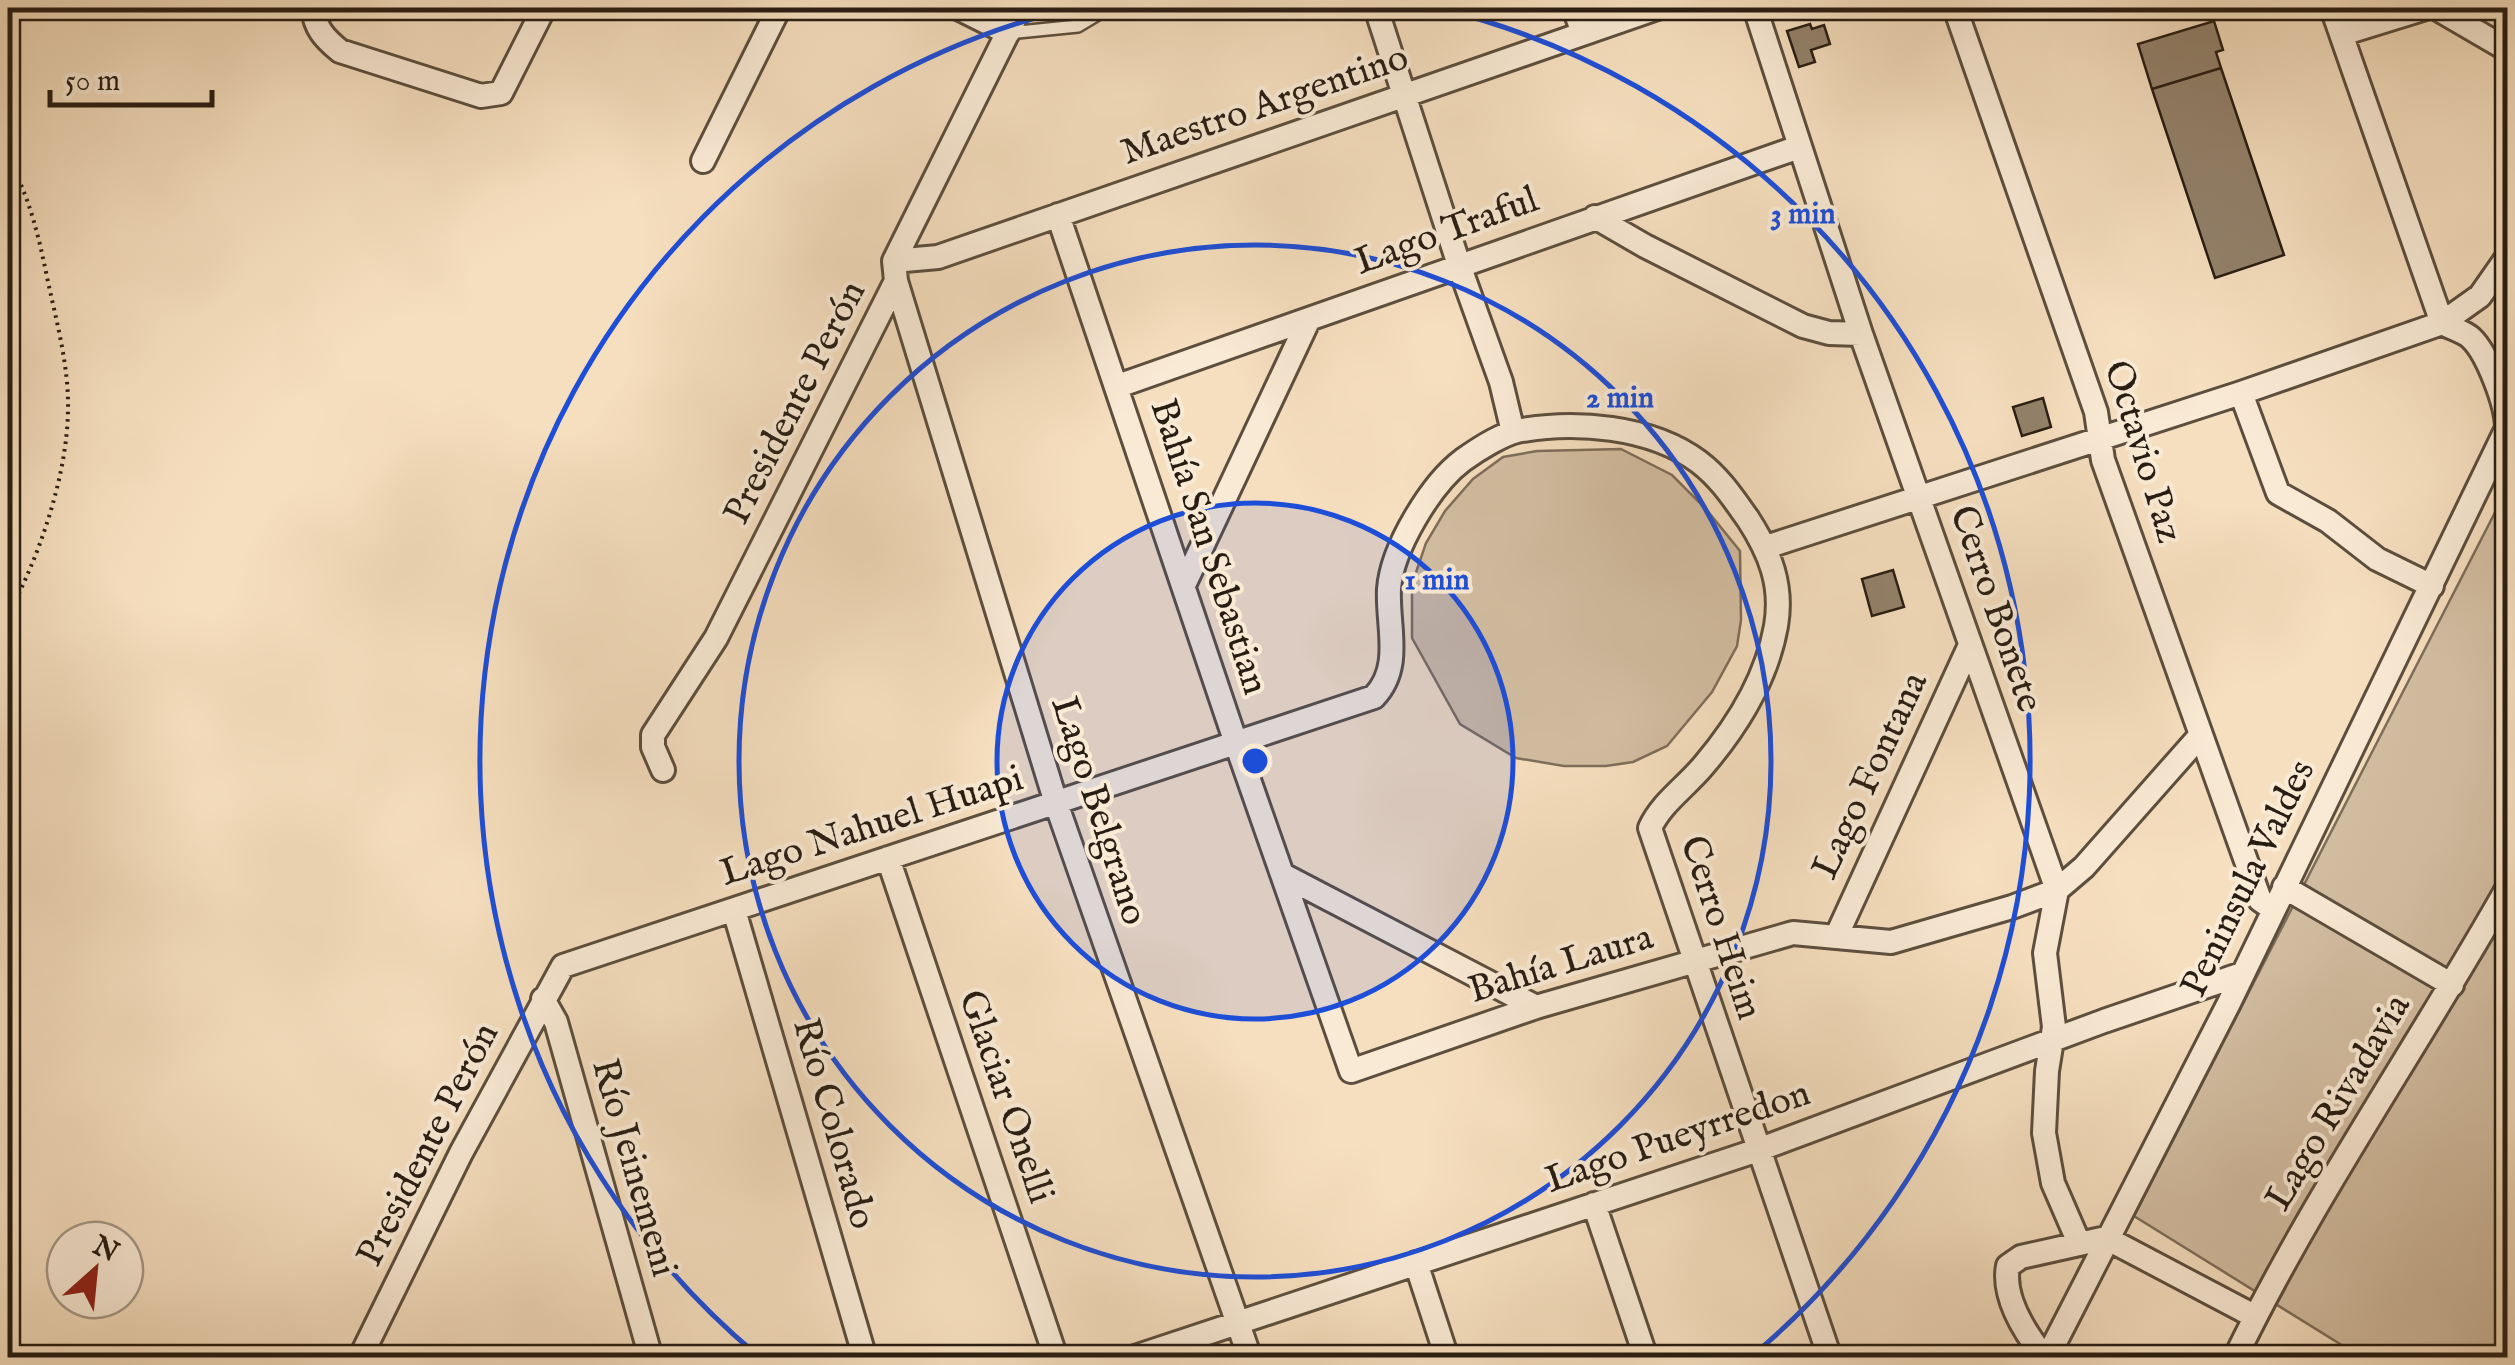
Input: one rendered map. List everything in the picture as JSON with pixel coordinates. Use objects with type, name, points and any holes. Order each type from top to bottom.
[{"type":"street","points":[[314,14],[324,38],[340,51],[481,96],[502,93],[544,8]]},
{"type":"street","points":[[703,161],[780,8]]},
{"type":"street","points":[[958,8],[1008,32]]},
{"type":"street","name":"Presidente Perón","points":[[663,770],[653,735],[716,638],[1020,8]]},
{"type":"street","points":[[1376,8],[1501,382],[1513,432]]},
{"type":"street","points":[[1574,8],[1583,33]]},
{"type":"street","name":"Maestro Argentino","points":[[895,271],[1658,8]]},
{"type":"street","name":"Cerro Bonete","points":[[1755,8],[1861,334],[2057,890]]},
{"type":"street","name":"Octavio Paz","points":[[1955,8],[2096,412],[2103,460],[2199,738],[2260,900],[2273,909]]},
{"type":"street","points":[[2332,8],[2442,324]]},
{"type":"street","points":[[2342,34],[2426,8]]},
{"type":"street","points":[[2436,8],[2508,50]]},
{"type":"street","name":"Lago Traful","points":[[1118,386],[1799,147]]},
{"type":"street","name":"Bahía San Sebastian","points":[[1058,215],[1351,1071]]},
{"type":"street","points":[[1595,217],[1803,326],[1829,333],[1861,334]]},
{"type":"street","points":[[1766,547],[2442,324],[2480,296],[2508,256]]},
{"type":"street","name":"Lago Belgrano","points":[[895,271],[1056,802],[1250,1358]]},
{"type":"street","points":[[1184,585],[1308,319]]},
{"type":"street","name":"Peninsula Valdes","points":[[2046,1358],[2242,974],[2507,428],[2502,395],[2478,348],[2471,338],[2442,324]]},
{"type":"street","points":[[2241,393],[2278,493],[2328,521],[2377,559],[2432,586]]},
{"type":"street","name":"Cerro Heim","points":[[1374,697],[1385,685],[1391,667],[1389,587],[1402,543],[1431,495],[1462,460],[1513,432],[1571,426],[1613,430],[1663,442],[1698,461],[1726,488],[1766,547],[1778,583],[1777,622],[1768,660],[1739,718],[1703,767],[1658,812],[1650,828],[1830,1358]]},
{"type":"street","name":"Lago Fontana","points":[[1836,937],[1970,645]]},
{"type":"street","name":"Lago Nahuel Huapi","points":[[562,966],[1374,697]]},
{"type":"street","name":"Bahía Laura","points":[[1351,1071],[1536,1007],[1792,932],[1891,942],[2057,890],[2084,866],[2199,738]]},
{"type":"street","name":"Glaciar Onelli","points":[[888,858],[1056,1358]]},
{"type":"street","points":[[1285,876],[1536,1007]]},
{"type":"street","points":[[2284,887],[2452,985]]},
{"type":"street","name":"Lago Rivadavia","points":[[2235,1358],[2296,1242],[2508,887]]},
{"type":"street","points":[[2057,890],[2045,952],[2054,1018],[2044,1133],[2052,1183],[2079,1243]]},
{"type":"street","name":"Río Colorado","points":[[734,910],[864,1358]]},
{"type":"street","name":"Presidente Perón","points":[[360,1358],[461,1153],[562,966]]},
{"type":"street","name":"Lago Pueyrredon","points":[[1132,1358],[1758,1150],[2242,974]]},
{"type":"street","name":"Río Jeinemeni","points":[[544,999],[556,1022],[651,1358]]},
{"type":"street","points":[[1594,1204],[1646,1358]]},
{"type":"street","points":[[2046,1358],[2020,1321],[2006,1279],[2008,1266],[2021,1257],[2079,1243],[2106,1238],[2254,1316]]},
{"type":"street","points":[[1416,1263],[1448,1358]]},
{"type":"lane","points":[[1008,32],[1078,26],[1108,8]]},
{"type":"path","points":[[38,8],[65,12],[125,8]]},
{"type":"path","points":[[8,158],[25,190],[35,221],[56,318],[68,407],[66,440],[41,544],[8,615]]},
{"type":"shaded area","points":[[1621,449],[1672,475],[1740,551],[1741,620],[1737,646],[1712,692],[1667,746],[1633,762],[1606,766],[1564,766],[1516,758],[1460,724],[1412,638],[1412,584],[1426,543],[1445,511],[1473,479],[1503,457],[1537,451]]},
{"type":"shaded area","points":[[2507,489],[2507,1357],[2361,1357],[2134,1216]]},
{"type":"building","points":[[2214,21],[2223,50],[2216,52],[2221,68],[2152,89],[2138,44]]},
{"type":"building","points":[[1810,24],[1812,29],[1824,25],[1830,44],[1811,50],[1815,62],[1799,67],[1787,31]]},
{"type":"building","points":[[2221,68],[2284,255],[2215,278],[2152,89]]},
{"type":"building","points":[[2043,398],[2051,427],[2022,436],[2013,407]]},
{"type":"building","points":[[1893,570],[1904,607],[1872,616],[1862,579]]}]
